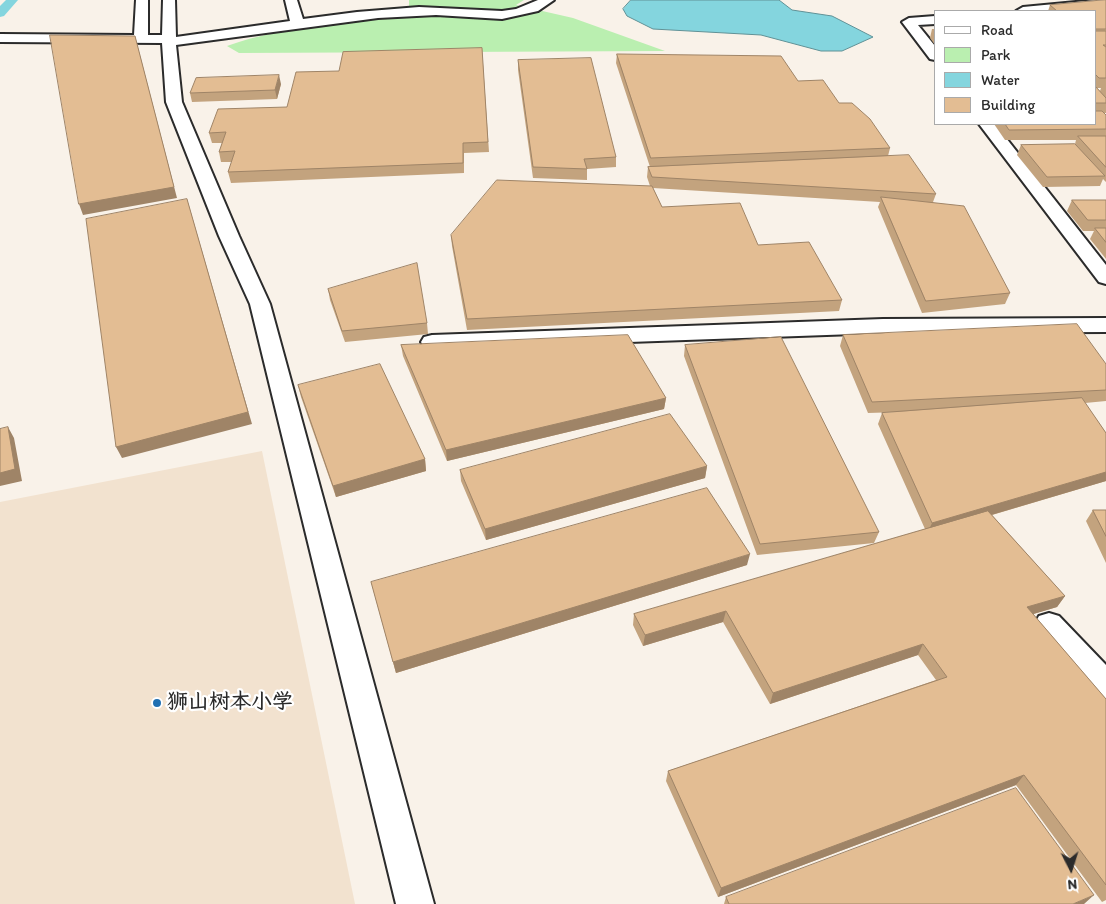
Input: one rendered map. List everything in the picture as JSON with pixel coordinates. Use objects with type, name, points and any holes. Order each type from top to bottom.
[{"type":"street","points":[[141,38],[142,0]]},
{"type":"street","points":[[169,0],[169,40],[174,102],[229,236],[260,304],[416,904]]},
{"type":"street","points":[[291,0],[298,23]]},
{"type":"street","points":[[391,14],[402,7],[398,0]]},
{"type":"street","points":[[0,38],[141,38],[169,40],[298,23],[420,11],[498,16],[520,14],[537,8],[548,0]]},
{"type":"street","points":[[1033,10],[1106,3]]},
{"type":"street","points":[[934,20],[909,22],[934,55]]},
{"type":"street","points":[[988,125],[1106,278]]},
{"type":"street","points":[[432,342],[883,326],[1106,325]]},
{"type":"street","points":[[1048,625],[1106,686]]},
{"type":"shaded area","name":"狮山树本小学","points":[[262,451],[355,904],[0,904],[0,502]]},
{"type":"green space","points":[[409,0],[524,0],[516,5],[573,18],[665,51],[239,53],[227,46],[272,34],[386,15],[409,9]]},
{"type":"water","points":[[631,0],[779,0],[792,10],[832,16],[873,37],[842,51],[821,51],[761,35],[653,29],[627,16],[623,9]]},
{"type":"building","points":[[1106,0],[1106,29],[1096,29],[1096,10],[1056,10],[1050,5]]},
{"type":"building","points":[[1096,31],[1106,31],[1106,45],[1103,45],[1106,47],[1106,78],[1099,78],[1096,75]]},
{"type":"building","points":[[50,35],[135,36],[174,187],[79,204]]},
{"type":"building","points":[[482,48],[488,142],[463,143],[463,163],[228,172],[235,151],[219,152],[226,132],[209,133],[218,109],[287,107],[296,72],[339,71],[343,52]]},
{"type":"building","points":[[617,54],[781,56],[798,81],[823,80],[839,103],[852,103],[870,119],[890,148],[651,158]]},
{"type":"building","points":[[591,58],[616,157],[584,159],[587,169],[533,167],[518,60]]},
{"type":"building","points":[[279,75],[275,90],[190,93],[196,78]]},
{"type":"building","points":[[1096,87],[1106,98],[1106,103],[1096,103]]},
{"type":"building","points":[[1096,111],[1102,111],[1106,115],[1106,129],[1009,130],[1006,125],[1096,125]]},
{"type":"building","points":[[1078,136],[1106,136],[1106,167]]},
{"type":"building","points":[[1075,144],[1105,176],[1047,177],[1021,145]]},
{"type":"building","points":[[909,155],[936,194],[652,177],[648,167]]},
{"type":"building","points":[[497,180],[652,186],[662,207],[740,203],[758,245],[809,242],[842,300],[467,319],[451,235]]},
{"type":"building","points":[[881,197],[964,206],[1010,293],[926,301]]},
{"type":"building","points":[[187,199],[248,412],[116,447],[86,219]]},
{"type":"building","points":[[1072,200],[1106,200],[1106,220],[1088,220]]},
{"type":"building","points":[[1095,228],[1106,228],[1106,242]]},
{"type":"building","points":[[417,263],[427,323],[342,331],[328,289]]},
{"type":"building","points":[[1077,324],[1106,364],[1106,390],[872,402],[843,335]]},
{"type":"building","points":[[628,335],[666,398],[446,450],[401,345]]},
{"type":"building","points":[[781,337],[879,532],[760,544],[685,345]]},
{"type":"building","points":[[380,364],[425,459],[333,486],[298,385]]},
{"type":"building","points":[[1082,398],[1106,433],[1106,472],[932,523],[882,413]]},
{"type":"building","points":[[670,414],[707,466],[485,529],[460,470]]},
{"type":"building","points":[[8,427],[15,469],[0,473],[0,429]]},
{"type":"building","points":[[707,488],[750,554],[393,662],[371,582]]},
{"type":"building","points":[[1093,510],[1106,510],[1106,536]]},
{"type":"building","points":[[988,511],[1065,596],[1027,607],[1106,699],[1106,885],[1024,775],[721,888],[668,771],[947,677],[923,644],[773,693],[726,611],[645,635],[634,614]]},
{"type":"building","points":[[1016,788],[1094,895],[1073,904],[729,904],[726,897]]},
{"type":"waterway","points":[[0,13],[12,0]]},
{"type":"place","name":"狮山树本小学","points":[[157,703]]}]
